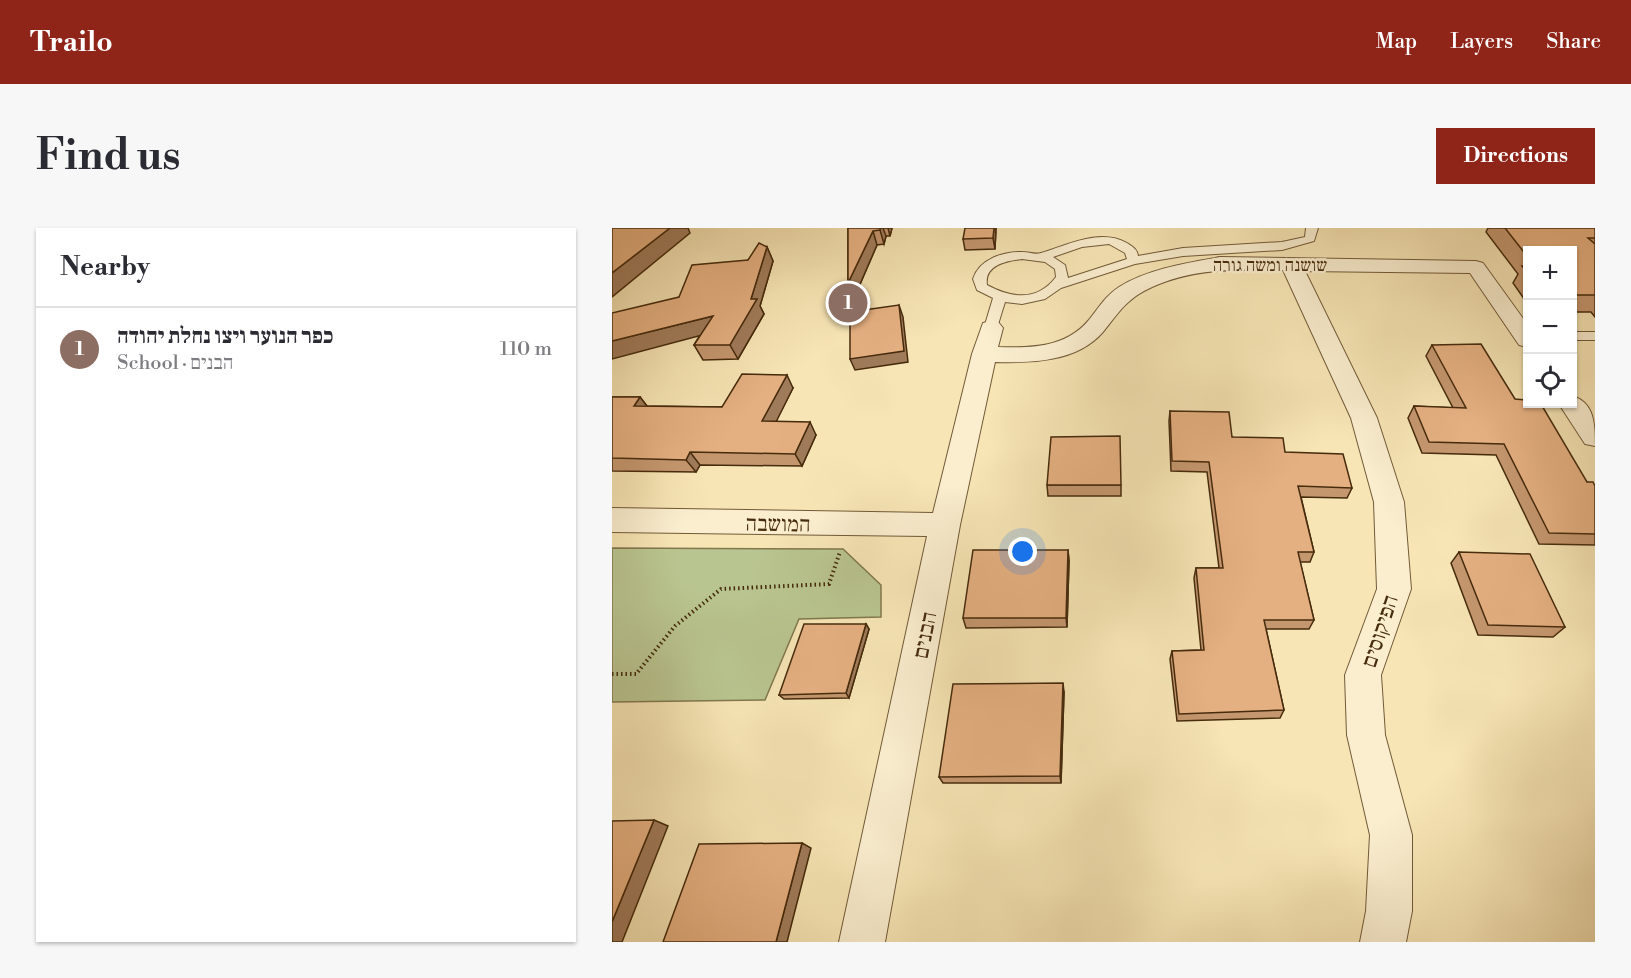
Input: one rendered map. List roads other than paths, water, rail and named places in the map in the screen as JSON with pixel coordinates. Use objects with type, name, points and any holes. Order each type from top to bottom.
[{"type":"street","name":"שושנה ומשה גורה","points":[[992,326],[1038,355],[1075,343],[1092,329],[1116,299],[1142,284],[1193,267],[1220,263],[1476,267],[1523,333]]},
{"type":"street","name":"הפיקוסים","points":[[1291,264],[1364,418],[1389,502],[1394,589],[1364,675],[1366,735],[1391,835],[1389,911],[1383,942]]},
{"type":"street","name":"הבנים","points":[[862,942],[945,525],[992,326]]},
{"type":"street","points":[[1575,408],[1595,437]]},
{"type":"street","name":"המושבה","points":[[612,520],[945,525]]},
{"type":"lane","points":[[1061,284],[1133,261],[1183,252],[1282,246],[1310,239],[1312,228]]},
{"type":"lane","points":[[1042,257],[1072,245],[1117,242],[1131,251],[1133,261]]},
{"type":"lane","points":[[1009,256],[1042,257],[1057,263],[1063,269],[1064,277],[1054,291],[1035,297],[1014,299],[992,326],[979,279],[981,272],[987,266],[1009,256]]},
{"type":"lane","points":[[1577,336],[1595,336]]},
{"type":"place","name":"כפר הנוער ויצו נחלת יהודה","points":[[848,303]]}]
